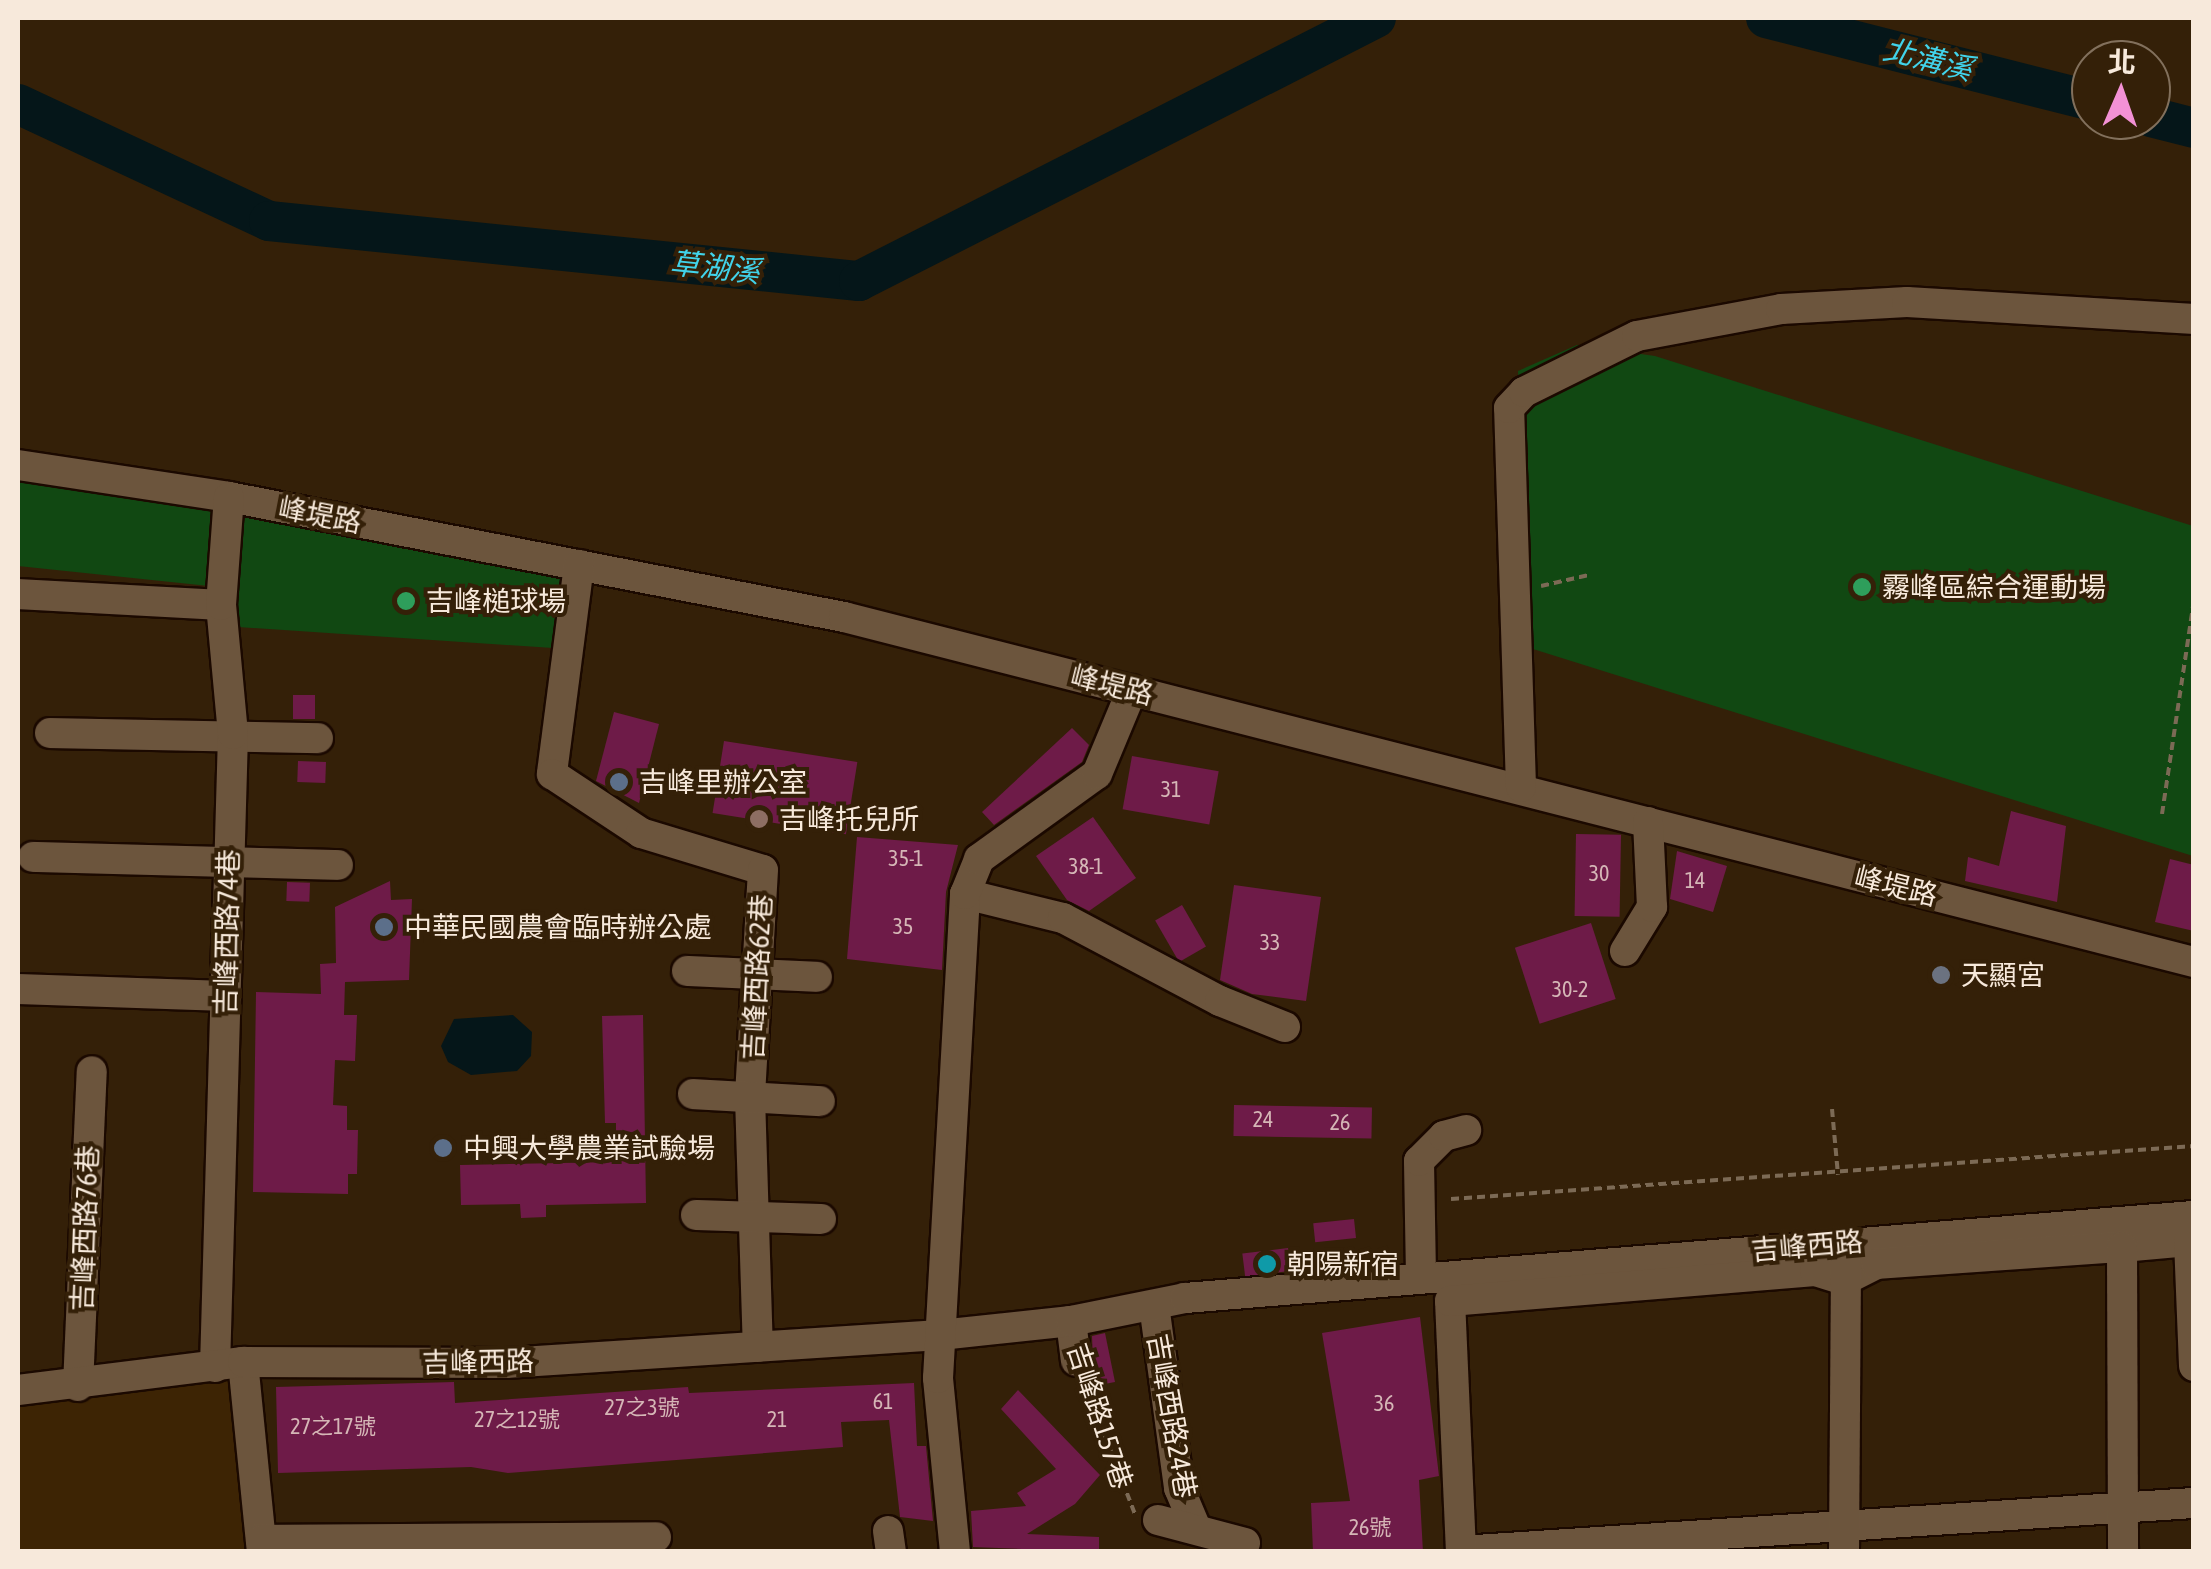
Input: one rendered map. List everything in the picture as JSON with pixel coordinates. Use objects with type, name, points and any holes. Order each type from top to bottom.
[{"type":"street","points":[[1521,787],[1509,408],[1524,392],[1636,336],[1781,309],[1906,302],[2194,319]]},
{"type":"street","name":"峰堤路","points":[[18,465],[229,497],[844,617],[2194,962]]},
{"type":"street","name":"吉峰西路74巷","points":[[229,497],[221,606],[233,734],[226,996],[229,1364],[261,1546]]},
{"type":"street","name":"吉峰西路62巷","points":[[578,565],[552,774],[641,834],[763,870],[750,1098],[758,1348]]},
{"type":"street","points":[[18,594],[221,606]]},
{"type":"street","points":[[955,1552],[938,1378],[965,894],[978,859],[1097,774],[1132,690]]},
{"type":"street","points":[[50,732],[318,738]]},
{"type":"street","points":[[1624,951],[1652,907],[1648,822]]},
{"type":"street","points":[[33,857],[228,858],[297,868],[338,865]]},
{"type":"street","points":[[965,894],[1064,918],[1220,1001],[1285,1026]]},
{"type":"street","points":[[686,971],[817,977]]},
{"type":"street","points":[[18,989],[226,996]]},
{"type":"street","name":"吉峰西路76巷","points":[[78,1386],[92,1071]]},
{"type":"street","points":[[692,1094],[820,1101]]},
{"type":"street","points":[[1421,1276],[1419,1161],[1444,1136],[1466,1130]]},
{"type":"street","points":[[696,1215],[821,1219]]},
{"type":"street","name":"吉峰西路","points":[[18,1390],[78,1386],[229,1364],[506,1363],[940,1335],[1071,1321],[1154,1305],[1421,1276],[2194,1216]]},
{"type":"street","points":[[2194,1366],[2189,1241],[1876,1264],[1845,1280],[1815,1271],[1450,1301],[1460,1551],[1844,1539],[2125,1506],[2194,1503]]},
{"type":"street","points":[[1844,1539],[1846,1243]]},
{"type":"street","points":[[2122,1247],[2123,1552]]},
{"type":"street","name":"吉峰西路24巷","points":[[1154,1305],[1179,1488],[1194,1526]]},
{"type":"street","name":"吉峰路157巷","points":[[1071,1321],[1076,1361]]},
{"type":"street","name":"吉峰路157巷","points":[[1158,1520],[1194,1526],[1246,1543]]},
{"type":"street","points":[[261,1546],[656,1537]]},
{"type":"path","points":[[1552,580],[1589,575]]},
{"type":"path","points":[[2162,814],[2194,599]]},
{"type":"path","points":[[1832,1109],[1838,1174]]},
{"type":"path","points":[[1452,1199],[2194,1146]]},
{"type":"path","name":"吉峰路157巷","points":[[1076,1361],[1133,1514],[1158,1520]]},
{"type":"shaded area","points":[[513,1015],[532,1032],[531,1056],[517,1071],[471,1075],[448,1062],[441,1046],[454,1019]]},
{"type":"shaded area","points":[[238,1373],[262,1551],[18,1552],[18,1402]]},
{"type":"green space","name":"霧峰區綜合運動場","points":[[1577,345],[1655,356],[2193,526],[2193,856],[1533,649],[1518,371]]},
{"type":"green space","points":[[18,476],[213,510],[209,586],[18,566]]},
{"type":"green space","name":"吉峰槌球場","points":[[238,516],[578,575],[568,649],[238,627]]},
{"type":"building","points":[[293,695],[315,695],[315,719],[293,719]]},
{"type":"building","points":[[614,712],[659,724],[639,803],[596,781]]},
{"type":"building","points":[[1072,728],[1089,745],[1082,762],[994,825],[982,812]]},
{"type":"building","points":[[724,741],[857,762],[846,834],[713,813]]},
{"type":"building","points":[[1132,756],[1219,771],[1209,824],[1123,809]]},
{"type":"building","points":[[298,761],[326,762],[325,783],[297,782]]},
{"type":"building","points":[[2011,811],[2066,826],[2057,902],[1965,881],[1968,857],[1999,866]]},
{"type":"building","points":[[1093,817],[1136,878],[1089,911],[1067,900],[1036,856]]},
{"type":"building","points":[[1576,834],[1621,835],[1620,917],[1575,916]]},
{"type":"building","points":[[857,837],[958,845],[946,892],[942,970],[847,959]]},
{"type":"building","points":[[1677,851],[1727,866],[1713,912],[1670,899]]},
{"type":"building","points":[[2170,859],[2194,865],[2194,931],[2155,922]]},
{"type":"building","points":[[390,881],[391,900],[412,899],[409,980],[345,982],[344,1015],[357,1015],[355,1061],[335,1060],[333,1105],[347,1106],[347,1130],[358,1130],[357,1174],[348,1174],[348,1194],[253,1192],[256,992],[321,994],[320,964],[336,963],[335,907]]},
{"type":"building","points":[[287,882],[310,883],[309,902],[286,901]]},
{"type":"building","points":[[1234,885],[1321,897],[1306,1001],[1252,994],[1220,980]]},
{"type":"building","points":[[1182,905],[1206,947],[1179,962],[1155,921]]},
{"type":"building","points":[[1591,923],[1616,999],[1540,1024],[1515,948]]},
{"type":"building","points":[[643,1015],[646,1203],[546,1205],[546,1217],[521,1218],[520,1204],[461,1205],[460,1165],[616,1162],[616,1123],[605,1123],[602,1016]]},
{"type":"building","points":[[1234,1105],[1372,1107],[1371,1138],[1233,1136]]},
{"type":"building","points":[[1354,1219],[1356,1238],[1315,1242],[1313,1223]]},
{"type":"building","name":"朝陽新宿","points":[[1288,1248],[1291,1271],[1245,1276],[1242,1254]]},
{"type":"building","points":[[1420,1317],[1439,1476],[1419,1480],[1423,1552],[1313,1552],[1311,1503],[1350,1501],[1322,1333]]},
{"type":"building","points":[[1105,1333],[1115,1382],[1094,1386],[1092,1336]]},
{"type":"building","points":[[454,1382],[455,1403],[688,1387],[689,1393],[914,1383],[917,1446],[926,1446],[933,1521],[900,1517],[889,1420],[841,1422],[843,1447],[508,1473],[471,1467],[278,1473],[276,1387]]},
{"type":"building","points":[[1018,1390],[1100,1475],[1075,1504],[1027,1534],[1099,1537],[1099,1552],[973,1547],[971,1511],[1026,1506],[1017,1493],[1056,1469],[1001,1409]]},
{"type":"waterway","name":"草湖溪","points":[[18,104],[269,221],[859,281],[1376,18]]},
{"type":"waterway","name":"北溝溪","points":[[1766,18],[2071,96]]},
{"type":"waterway","name":"北溝溪","points":[[2171,122],[2194,128]]},
{"type":"place","name":"霧峰區綜合運動場","points":[[1862,587]]},
{"type":"place","name":"吉峰槌球場","points":[[406,601]]},
{"type":"place","name":"吉峰里辦公室","points":[[619,782]]},
{"type":"place","name":"吉峰托兒所","points":[[759,819]]},
{"type":"place","name":"中華民國農會臨時辦公處","points":[[384,927]]},
{"type":"place","name":"天顯宮","points":[[1941,975]]},
{"type":"place","name":"中興大學農業試驗場","points":[[443,1148]]},
{"type":"place","name":"朝陽新宿","points":[[1267,1264]]}]
